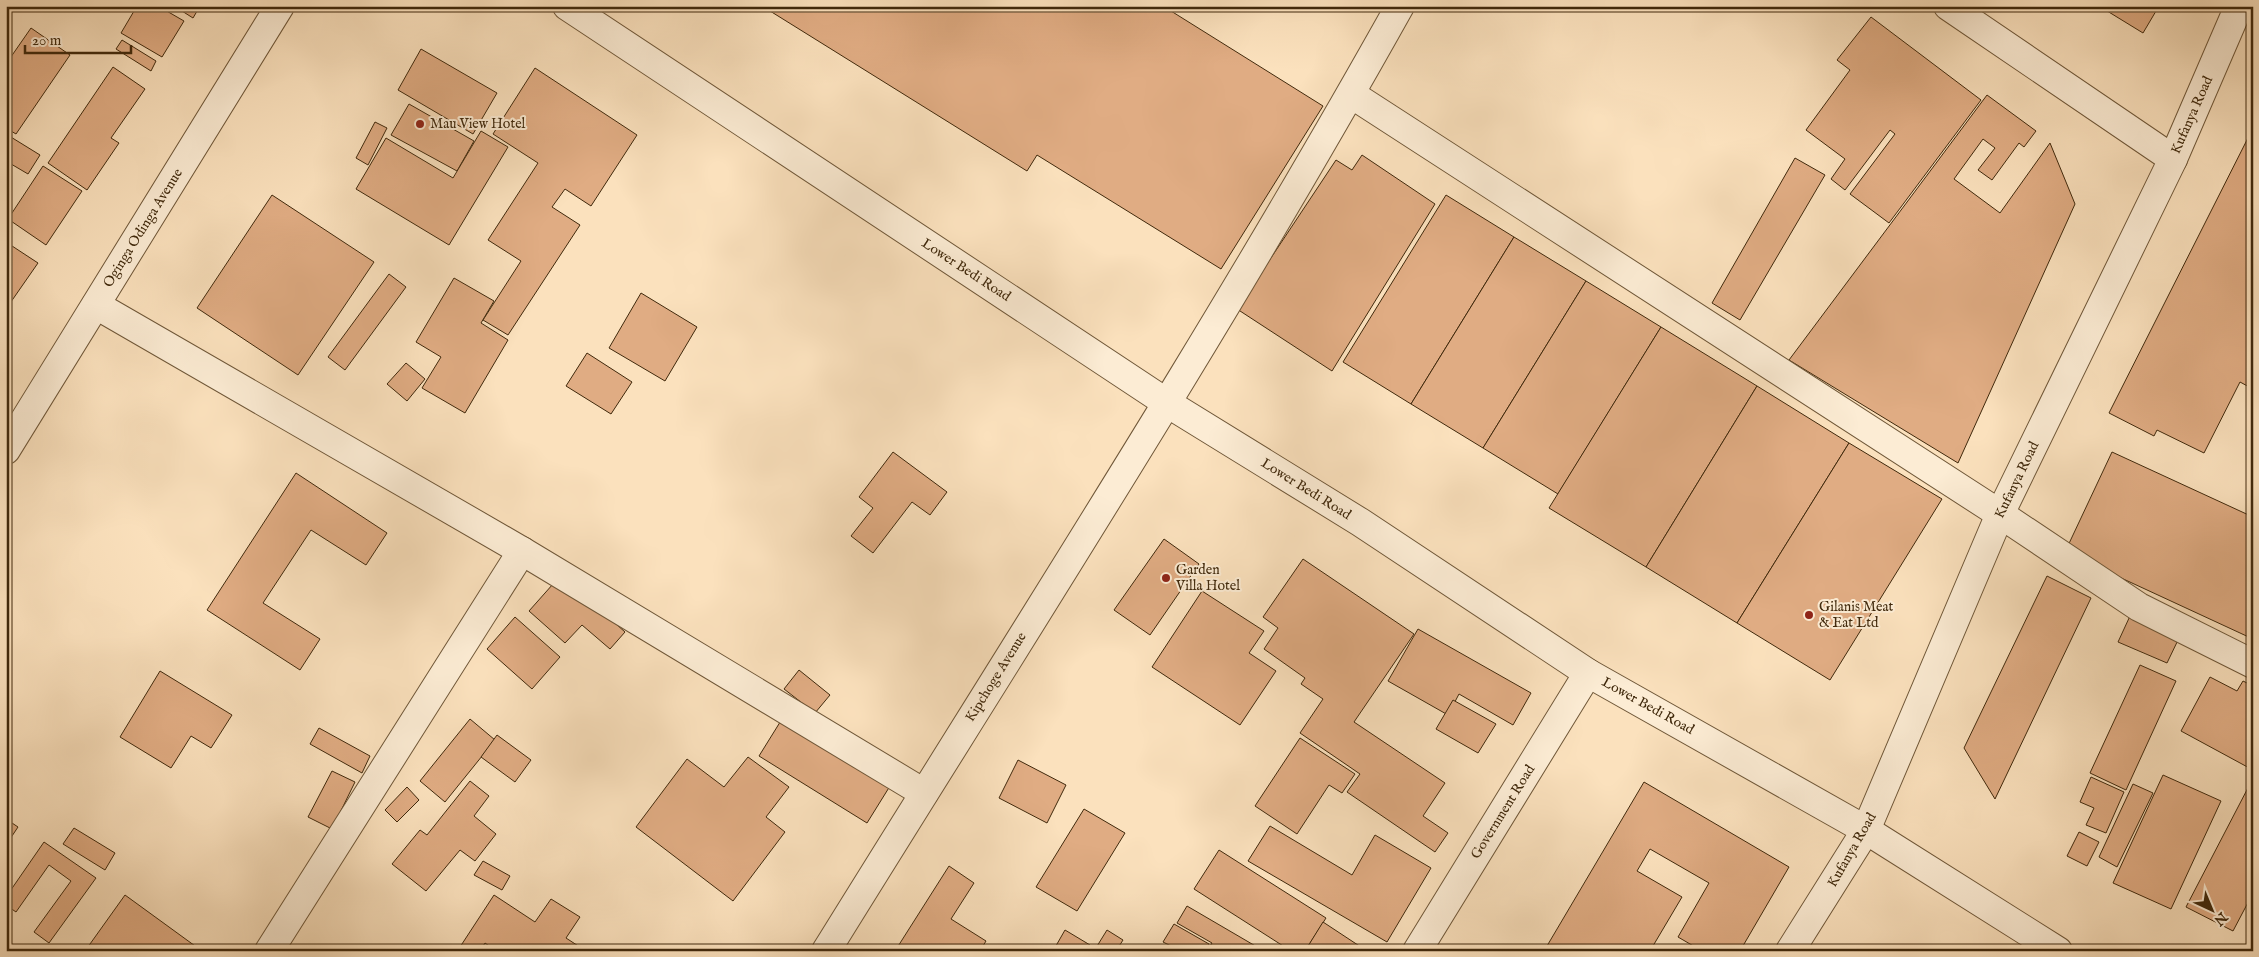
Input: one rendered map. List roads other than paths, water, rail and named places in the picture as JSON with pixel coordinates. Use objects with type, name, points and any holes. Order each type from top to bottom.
[{"type":"street","name":"Oginga Odinga Avenue","points":[[6,450],[280,6]]},
{"type":"street","name":"Lower Bedi Road","points":[[567,6],[1167,403],[1360,522],[1588,673],[1866,830],[2058,951]]},
{"type":"street","name":"Kipchoge Avenue","points":[[826,951],[1167,403],[1351,94],[1400,6]]},
{"type":"street","points":[[1948,6],[2173,159]]},
{"type":"street","name":"Kufanya Road","points":[[1790,951],[1866,830],[2000,514],[2173,159],[2239,6]]},
{"type":"street","points":[[1351,94],[2000,514],[2138,607],[2253,664]]},
{"type":"street","points":[[96,305],[522,551],[924,793]]},
{"type":"street","points":[[269,951],[522,551]]},
{"type":"street","name":"Government Road","points":[[1417,951],[1588,673]]},
{"type":"place","name":"Mau View Hotel","points":[[420,124]]},
{"type":"place","name":"Garden Villa Hotel","points":[[1166,578]]},
{"type":"place","name":"Gilanis Meat & Eat Ltd","points":[[1809,615]]}]
